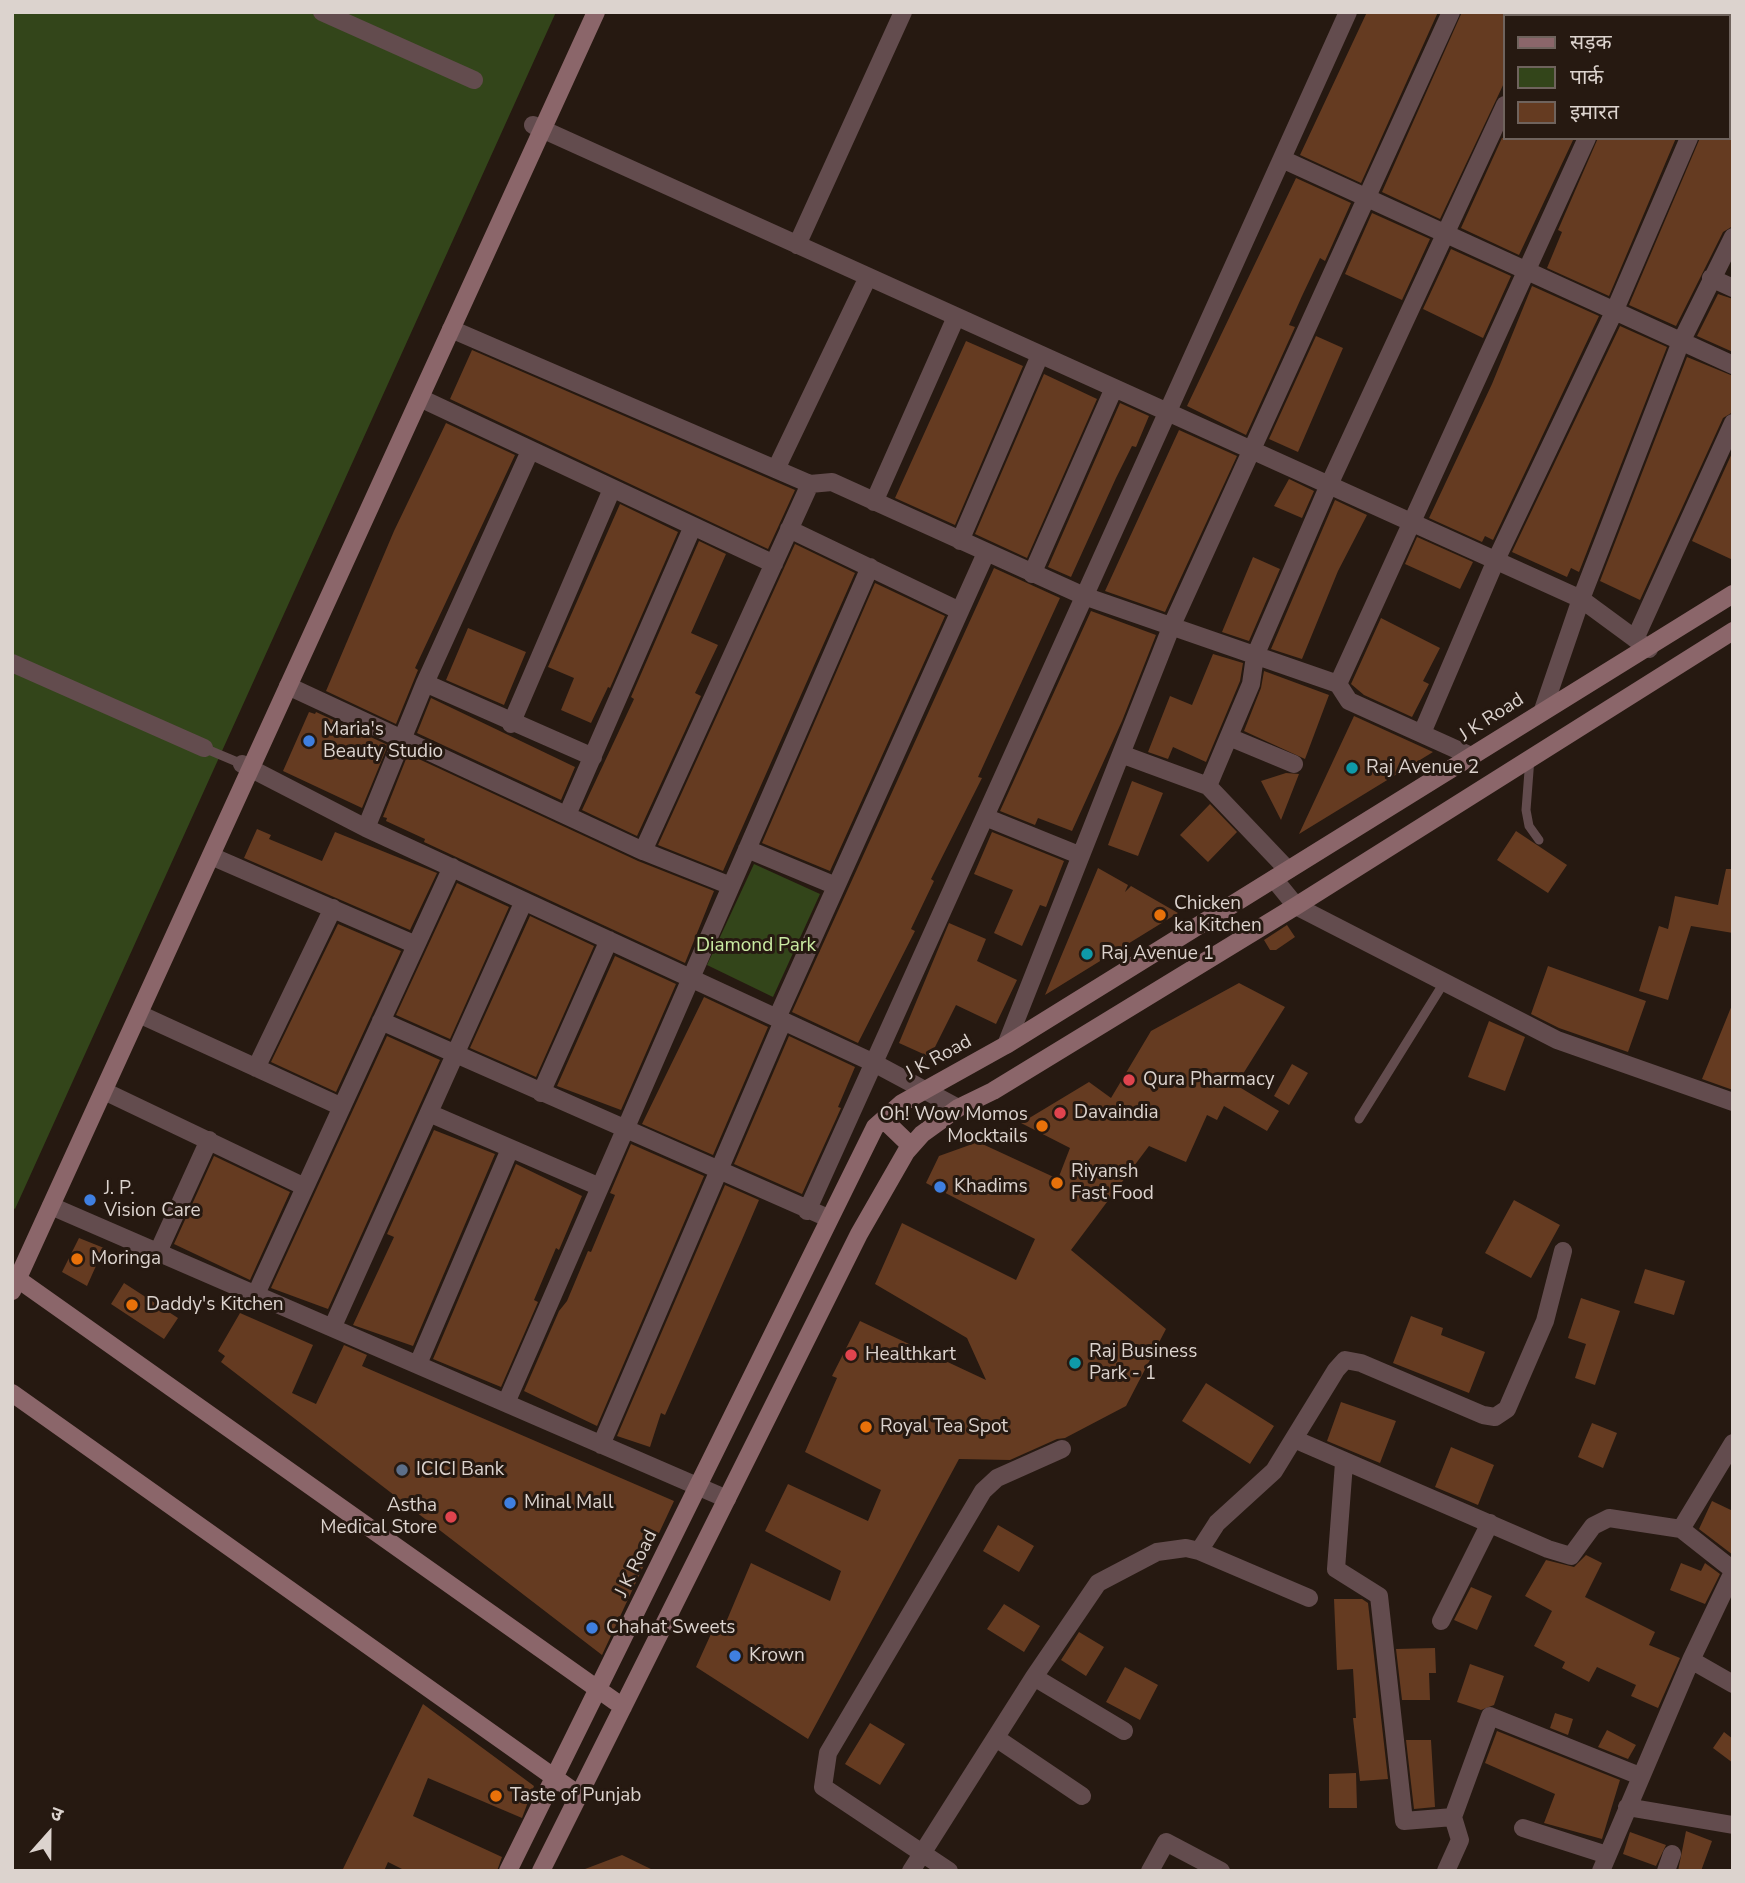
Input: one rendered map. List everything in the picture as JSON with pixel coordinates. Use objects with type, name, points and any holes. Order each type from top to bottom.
[{"type":"street","points":[[322,12],[474,80]]},
{"type":"street","points":[[14,1278],[51,1206],[211,856],[246,767],[288,686],[420,398],[538,126],[584,12]]},
{"type":"street","points":[[14,1278],[538,126],[596,12]]},
{"type":"street","points":[[797,246],[902,12]]},
{"type":"street","points":[[807,1211],[1348,12]]},
{"type":"street","points":[[1006,1045],[1172,625],[1451,12]]},
{"type":"street","points":[[1208,786],[1251,684],[1255,656],[1328,486],[1504,107]]},
{"type":"street","points":[[538,126],[797,246],[1581,599],[1642,644],[1733,423]]},
{"type":"street","points":[[1338,684],[1586,140]]},
{"type":"street","points":[[1422,733],[1496,560],[1614,312],[1688,140]]},
{"type":"street","points":[[1282,159],[1680,344],[1733,365]]},
{"type":"street","points":[[1543,710],[1581,599],[1680,344],[1733,237]]},
{"type":"street","points":[[776,469],[868,277]]},
{"type":"street","points":[[1711,278],[1733,289]]},
{"type":"street","points":[[874,502],[956,317]]},
{"type":"street","points":[[451,329],[810,484],[832,482],[1084,596],[1338,684],[1349,701],[1471,756]]},
{"type":"street","points":[[960,541],[1040,355]]},
{"type":"street","points":[[1032,574],[1114,388]]},
{"type":"street","points":[[420,398],[774,564]]},
{"type":"street","points":[[366,828],[425,683],[530,451]]},
{"type":"street","points":[[643,851],[810,484]]},
{"type":"street","points":[[511,724],[612,489]]},
{"type":"street","points":[[567,816],[693,526]]},
{"type":"street","points":[[789,529],[960,611]]},
{"type":"street","points":[[601,1445],[836,886],[986,553]]},
{"type":"street","points":[[506,1403],[870,566]]},
{"type":"street","name":"J K Road","points":[[508,1871],[875,1127],[902,1103],[1006,1045],[1543,710],[1627,662],[1642,644],[1733,594]]},
{"type":"street","points":[[541,1871],[859,1234],[911,1146],[922,1134],[958,1108],[993,1091],[1296,906],[1530,756],[1733,631]]},
{"type":"street","points":[[1627,662],[1642,687]]},
{"type":"street","points":[[12,663],[204,748]]},
{"type":"street","points":[[425,683],[511,724],[593,757]]},
{"type":"street","points":[[288,686],[643,851],[731,886]]},
{"type":"street","points":[[1229,737],[1294,764]]},
{"type":"street","points":[[1121,754],[1208,786],[1281,875],[1296,906],[1557,1040],[1733,1102]]},
{"type":"street","points":[[246,767],[366,828],[874,1063],[958,1108]]},
{"type":"street","points":[[985,817],[1079,855]]},
{"type":"street","points":[[747,849],[836,886]]},
{"type":"street","points":[[211,856],[416,945]]},
{"type":"street","points":[[256,1294],[452,867]]},
{"type":"street","points":[[333,1326],[524,901]]},
{"type":"street","points":[[256,1068],[333,908]]},
{"type":"street","points":[[541,1093],[609,940]]},
{"type":"street","points":[[139,1014],[342,1107]]},
{"type":"street","points":[[381,1021],[828,1218]]},
{"type":"street","points":[[104,1090],[305,1187]]},
{"type":"street","points":[[429,1113],[600,1187]]},
{"type":"street","points":[[884,1120],[911,1146]]},
{"type":"street","points":[[158,1252],[209,1140]]},
{"type":"street","points":[[418,1364],[510,1149]]},
{"type":"street","points":[[51,1206],[727,1499]]},
{"type":"street","points":[[1199,1551],[1217,1523],[1265,1482],[1345,1360],[1361,1363],[1483,1415],[1495,1417],[1507,1409],[1545,1321],[1563,1251]]},
{"type":"street","points":[[14,1278],[623,1707]]},
{"type":"street","points":[[12,1393],[579,1795]]},
{"type":"street","points":[[1294,1439],[1345,1463],[1572,1556],[1593,1526],[1609,1518],[1681,1529],[1733,1571],[1691,1660],[1604,1863],[1522,1828]]},
{"type":"street","points":[[1681,1529],[1733,1443]]},
{"type":"street","points":[[949,1871],[823,1787],[828,1753],[983,1491],[998,1478],[1062,1449]]},
{"type":"street","points":[[1345,1463],[1336,1569],[1379,1597],[1404,1821],[1453,1817]]},
{"type":"street","points":[[1441,1621],[1490,1523]]},
{"type":"street","points":[[911,1871],[1034,1677],[1098,1583],[1157,1552],[1186,1548],[1199,1551],[1309,1598]]},
{"type":"street","points":[[1691,1660],[1733,1684]]},
{"type":"street","points":[[1034,1677],[1124,1731]]},
{"type":"street","points":[[1446,1871],[1460,1840],[1453,1817],[1490,1716],[1640,1776]]},
{"type":"street","points":[[996,1738],[1082,1796]]},
{"type":"street","points":[[1627,1807],[1733,1825]]},
{"type":"street","points":[[1150,1871],[1166,1843],[1221,1871]]},
{"type":"lane","points":[[204,748],[246,767]]},
{"type":"lane","points":[[1530,756],[1526,810],[1529,826],[1539,840]]},
{"type":"lane","points":[[1359,1119],[1444,981]]},
{"type":"green space","points":[[12,12],[556,12],[15,1209],[12,1207]]},
{"type":"green space","name":"Diamond Park","points":[[754,864],[820,894],[773,997],[707,965]]},
{"type":"building","points":[[1367,12],[1438,12],[1361,183],[1300,155]]},
{"type":"building","points":[[1462,12],[1505,12],[1504,83],[1440,219],[1382,192]]},
{"type":"building","points":[[1502,138],[1573,140],[1519,255],[1461,228]]},
{"type":"building","points":[[1733,138],[1733,226],[1723,232],[1676,326],[1629,305],[1699,140]]},
{"type":"building","points":[[1597,140],[1675,140],[1609,296],[1547,268],[1562,232],[1558,230]]},
{"type":"building","points":[[1296,178],[1351,203],[1325,261],[1320,258],[1302,296],[1289,325],[1295,327],[1246,435],[1187,406]]},
{"type":"building","points":[[1372,213],[1430,239],[1402,300],[1345,274]]},
{"type":"building","points":[[1451,249],[1511,276],[1483,338],[1423,309]]},
{"type":"building","points":[[1532,286],[1599,316],[1493,540],[1485,536],[1482,542],[1429,518],[1492,384]]},
{"type":"building","points":[[1718,294],[1733,299],[1733,352],[1697,336]]},
{"type":"building","points":[[1620,326],[1667,347],[1579,572],[1571,568],[1567,577],[1512,552]]},
{"type":"building","points":[[1316,336],[1343,348],[1298,452],[1269,439]]},
{"type":"building","points":[[966,341],[1023,366],[955,525],[895,498]]},
{"type":"building","points":[[472,350],[795,490],[768,549],[450,399]]},
{"type":"building","points":[[1687,357],[1733,376],[1733,412],[1723,418],[1640,600],[1600,581]]},
{"type":"building","points":[[1044,374],[1097,399],[1027,558],[975,534]]},
{"type":"building","points":[[1120,403],[1149,416],[1136,447],[1132,446],[1116,478],[1071,577],[1048,567]]},
{"type":"building","points":[[446,423],[515,455],[415,668],[418,670],[396,724],[326,691],[394,531]]},
{"type":"building","points":[[1179,430],[1237,456],[1165,612],[1105,591]]},
{"type":"building","points":[[1733,451],[1733,560],[1692,541]]},
{"type":"building","points":[[1289,479],[1314,491],[1302,518],[1274,506]]},
{"type":"building","points":[[1335,500],[1367,515],[1338,571],[1302,659],[1271,649]]},
{"type":"building","points":[[620,504],[678,532],[610,688],[608,687],[591,723],[561,710],[574,678],[548,667]]},
{"type":"building","points":[[1417,537],[1473,562],[1460,589],[1405,564]]},
{"type":"building","points":[[699,541],[726,554],[691,633],[718,645],[695,693],[701,696],[637,836],[582,810],[634,699],[631,697]]},
{"type":"building","points":[[795,544],[855,573],[723,871],[658,845]]},
{"type":"building","points":[[1253,557],[1280,569],[1249,641],[1222,632]]},
{"type":"building","points":[[994,568],[1060,598],[978,777],[982,778],[931,879],[934,881],[911,929],[915,931],[858,1043],[792,1012]]},
{"type":"building","points":[[875,583],[945,616],[830,871],[762,843]]},
{"type":"building","points":[[1091,611],[1156,635],[1122,721],[1072,831],[1038,818],[1035,825],[1000,811]]},
{"type":"building","points":[[1381,618],[1440,648],[1423,681],[1429,684],[1412,717],[1364,695],[1351,684]]},
{"type":"building","points":[[468,628],[526,652],[504,705],[446,680]]},
{"type":"building","points":[[1213,654],[1243,663],[1240,681],[1206,762],[1173,747],[1168,759],[1148,752],[1170,696],[1192,705]]},
{"type":"building","points":[[1264,671],[1329,695],[1305,759],[1244,731],[1261,688]]},
{"type":"building","points":[[431,698],[575,767],[561,800],[417,733]]},
{"type":"building","points":[[309,712],[316,712],[388,745],[362,808],[283,771]]},
{"type":"building","name":"Raj Avenue 2","points":[[1354,716],[1433,752],[1299,834]]},
{"type":"building","points":[[408,754],[638,861],[714,891],[685,963],[424,842],[425,839],[386,821],[387,818],[383,817]]},
{"type":"building","points":[[1286,773],[1299,774],[1281,820],[1261,781]]},
{"type":"building","points":[[1132,781],[1163,793],[1138,856],[1108,845]]},
{"type":"building","points":[[1210,804],[1237,832],[1208,862],[1180,835]]},
{"type":"building","points":[[257,829],[271,835],[269,839],[322,861],[335,832],[437,873],[410,930],[244,858]]},
{"type":"building","points":[[1516,831],[1567,865],[1548,893],[1497,860]]},
{"type":"building","points":[[992,832],[1064,861],[1046,907],[1040,905],[1022,946],[994,933],[1013,890],[974,874]]},
{"type":"building","name":"Raj Avenue 1","points":[[1098,868],[1128,885],[1125,892],[1131,886],[1178,913],[1045,995]]},
{"type":"building","points":[[1726,869],[1733,869],[1733,933],[1691,926],[1668,1000],[1639,991],[1659,926],[1668,929],[1675,896],[1718,905]]},
{"type":"building","points":[[457,883],[509,907],[450,1039],[396,1015]]},
{"type":"building","points":[[530,916],[594,946],[536,1077],[470,1048]]},
{"type":"building","points":[[949,923],[986,939],[977,961],[1017,980],[996,1024],[956,1005],[930,1057],[899,1043]]},
{"type":"building","points":[[338,924],[401,951],[336,1092],[271,1062]]},
{"type":"building","points":[[1287,925],[1295,937],[1276,950],[1270,950],[1264,940]]},
{"type":"building","points":[[615,956],[676,984],[621,1110],[557,1086]]},
{"type":"building","points":[[1548,966],[1646,1001],[1628,1052],[1559,1028],[1531,1014]]},
{"type":"building","name":"Raj Business Park - 1","points":[[1239,983],[1285,1007],[1236,1085],[1279,1111],[1267,1131],[1224,1106],[1217,1120],[1207,1115],[1186,1162],[1149,1146],[1071,1250],[1166,1329],[1126,1406],[1065,1438],[1010,1460],[959,1459],[808,1739],[696,1667],[716,1623],[724,1627],[751,1563],[830,1601],[841,1571],[765,1531],[788,1484],[868,1521],[881,1490],[805,1452],[837,1378],[832,1376],[860,1321],[986,1380],[967,1338],[875,1284],[902,1223],[1016,1280],[1035,1239],[926,1183],[939,1156],[978,1142],[1058,1179],[1070,1148],[1021,1123],[1089,1082],[1111,1098],[1151,1031]]},
{"type":"building","points":[[704,997],[768,1027],[713,1155],[642,1124]]},
{"type":"building","points":[[1733,1005],[1733,1090],[1702,1079]]},
{"type":"building","points":[[1489,1021],[1525,1037],[1505,1091],[1468,1077]]},
{"type":"building","points":[[387,1036],[440,1060],[328,1309],[271,1288]]},
{"type":"building","points":[[789,1036],[855,1067],[838,1107],[841,1108],[802,1194],[734,1164]]},
{"type":"building","points":[[1292,1064],[1308,1073],[1289,1105],[1274,1096]]},
{"type":"building","points":[[434,1130],[495,1154],[413,1346],[353,1325],[394,1237],[387,1234]]},
{"type":"building","points":[[631,1144],[704,1176],[597,1426],[524,1391],[559,1311],[567,1301],[588,1251],[591,1252],[615,1195],[610,1193]]},
{"type":"building","points":[[214,1156],[290,1192],[250,1280],[174,1244]]},
{"type":"building","points":[[516,1164],[582,1196],[559,1250],[556,1248],[534,1300],[538,1302],[501,1387],[433,1359]]},
{"type":"building","points":[[725,1185],[759,1200],[741,1242],[665,1415],[661,1413],[650,1447],[617,1436]]},
{"type":"building","points":[[1514,1200],[1560,1225],[1531,1278],[1485,1253]]},
{"type":"building","points":[[79,1238],[104,1248],[87,1286],[62,1272]]},
{"type":"building","points":[[1645,1269],[1685,1281],[1674,1315],[1634,1303]]},
{"type":"building","points":[[124,1283],[178,1318],[164,1339],[111,1304]]},
{"type":"building","points":[[1581,1298],[1620,1311],[1595,1385],[1575,1378],[1586,1344],[1568,1338]]},
{"type":"building","points":[[240,1313],[313,1345],[292,1393],[316,1404],[344,1345],[367,1355],[362,1366],[674,1501],[602,1655],[221,1362],[225,1356],[218,1351]]},
{"type":"building","points":[[1411,1316],[1443,1328],[1441,1335],[1485,1352],[1469,1393],[1393,1363]]},
{"type":"building","points":[[1206,1383],[1274,1426],[1250,1464],[1182,1421]]},
{"type":"building","points":[[1341,1402],[1396,1421],[1380,1463],[1327,1441]]},
{"type":"building","points":[[1592,1423],[1617,1433],[1603,1468],[1578,1457]]},
{"type":"building","points":[[1451,1447],[1494,1465],[1478,1505],[1435,1487]]},
{"type":"building","points":[[1712,1501],[1733,1511],[1733,1555],[1699,1529]]},
{"type":"building","points":[[998,1525],[1034,1546],[1019,1572],[983,1551]]},
{"type":"building","points":[[1586,1555],[1602,1563],[1585,1597],[1655,1632],[1649,1645],[1680,1658],[1658,1708],[1631,1696],[1636,1685],[1597,1667],[1589,1682],[1562,1668],[1565,1662],[1534,1646],[1552,1611],[1525,1596],[1546,1560],[1574,1567]]},
{"type":"building","points":[[1681,1563],[1701,1571],[1705,1563],[1720,1574],[1705,1604],[1670,1590]]},
{"type":"building","points":[[1471,1587],[1492,1596],[1477,1630],[1454,1620]]},
{"type":"building","points":[[1334,1599],[1362,1599],[1368,1603],[1388,1779],[1360,1781],[1353,1718],[1356,1718],[1353,1669],[1337,1670]]},
{"type":"building","points":[[1004,1604],[1040,1626],[1024,1652],[987,1629]]},
{"type":"building","points":[[1079,1632],[1104,1647],[1086,1676],[1061,1660]]},
{"type":"building","points":[[1435,1648],[1436,1673],[1429,1673],[1430,1700],[1402,1700],[1396,1649]]},
{"type":"building","points":[[1470,1664],[1504,1676],[1494,1705],[1481,1710],[1457,1702]]},
{"type":"building","points":[[1125,1667],[1158,1685],[1140,1720],[1106,1702]]},
{"type":"building","points":[[423,1704],[534,1786],[522,1818],[428,1778],[413,1816],[502,1857],[497,1871],[406,1871],[388,1862],[384,1871],[342,1871]]},
{"type":"building","points":[[1555,1713],[1573,1719],[1568,1735],[1550,1728]]},
{"type":"building","points":[[870,1723],[905,1744],[880,1785],[845,1764]]},
{"type":"building","points":[[1607,1730],[1636,1745],[1628,1759],[1598,1747]]},
{"type":"building","points":[[1497,1731],[1620,1780],[1602,1839],[1544,1823],[1555,1794],[1485,1763]]},
{"type":"building","points":[[1724,1732],[1733,1739],[1733,1763],[1713,1748]]},
{"type":"building","points":[[1406,1740],[1431,1740],[1435,1807],[1414,1809]]},
{"type":"building","points":[[1356,1773],[1357,1808],[1329,1808],[1329,1774]]},
{"type":"building","points":[[1686,1831],[1712,1841],[1701,1871],[1678,1871]]},
{"type":"building","points":[[1630,1832],[1666,1845],[1656,1866],[1623,1854]]},
{"type":"building","points":[[622,1855],[655,1871],[585,1871],[585,1869]]},
{"type":"place","name":"Maria's Beauty Studio","points":[[309,741]]},
{"type":"place","name":"Raj Avenue 2","points":[[1352,768]]},
{"type":"place","name":"Chicken ka Kitchen","points":[[1160,915]]},
{"type":"place","name":"Raj Avenue 1","points":[[1087,954]]},
{"type":"place","name":"Qura Pharmacy","points":[[1129,1080]]},
{"type":"place","name":"Davaindia","points":[[1060,1113]]},
{"type":"place","name":"Oh! Wow Momos Mocktails","points":[[1042,1126]]},
{"type":"place","name":"Riyansh Fast Food","points":[[1057,1183]]},
{"type":"place","name":"Khadims","points":[[940,1187]]},
{"type":"place","name":"J. P. Vision Care","points":[[90,1200]]},
{"type":"place","name":"Moringa","points":[[77,1259]]},
{"type":"place","name":"Daddy's Kitchen","points":[[132,1305]]},
{"type":"place","name":"Healthkart","points":[[851,1355]]},
{"type":"place","name":"Raj Business Park - 1","points":[[1075,1363]]},
{"type":"place","name":"Royal Tea Spot","points":[[866,1427]]},
{"type":"place","name":"ICICI Bank","points":[[402,1470]]},
{"type":"place","name":"Minal Mall","points":[[510,1503]]},
{"type":"place","name":"Astha Medical Store","points":[[451,1517]]},
{"type":"place","name":"Chahat Sweets","points":[[592,1628]]},
{"type":"place","name":"Krown","points":[[735,1656]]},
{"type":"place","name":"Taste of Punjab","points":[[496,1796]]}]
